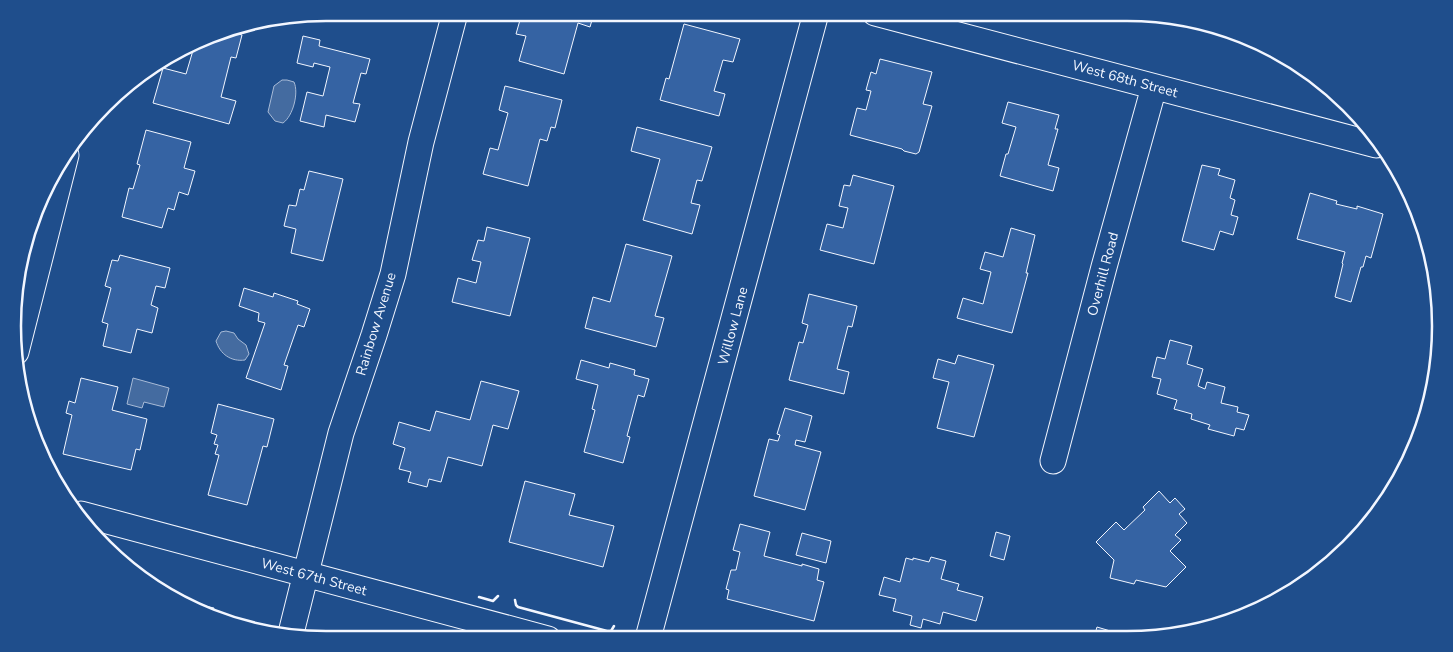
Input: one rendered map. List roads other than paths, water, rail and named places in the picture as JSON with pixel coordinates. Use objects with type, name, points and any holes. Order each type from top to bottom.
[{"type":"street","name":"Rainbow Avenue","points":[[292,629],[341,433],[392,274],[421,142],[453,21]]},
{"type":"street","name":"Willow Lane","points":[[650,631],[814,21]]},
{"type":"street","name":"West 68th Street","points":[[908,21],[1371,144]]},
{"type":"street","name":"Overhill Road","points":[[1053,462],[1154,87]]},
{"type":"street","points":[[21,329],[50,197]]},
{"type":"street","name":"West 67th Street","points":[[87,516],[518,631]]},
{"type":"water","points":[[282,80],[294,82],[296,92],[290,115],[283,123],[275,121],[268,112],[274,86]]},
{"type":"water","points":[[221,332],[234,333],[246,345],[249,354],[245,360],[235,360],[220,350],[216,341]]},
{"type":"water","points":[[133,378],[169,388],[164,407],[144,402],[142,408],[127,404]]}]
